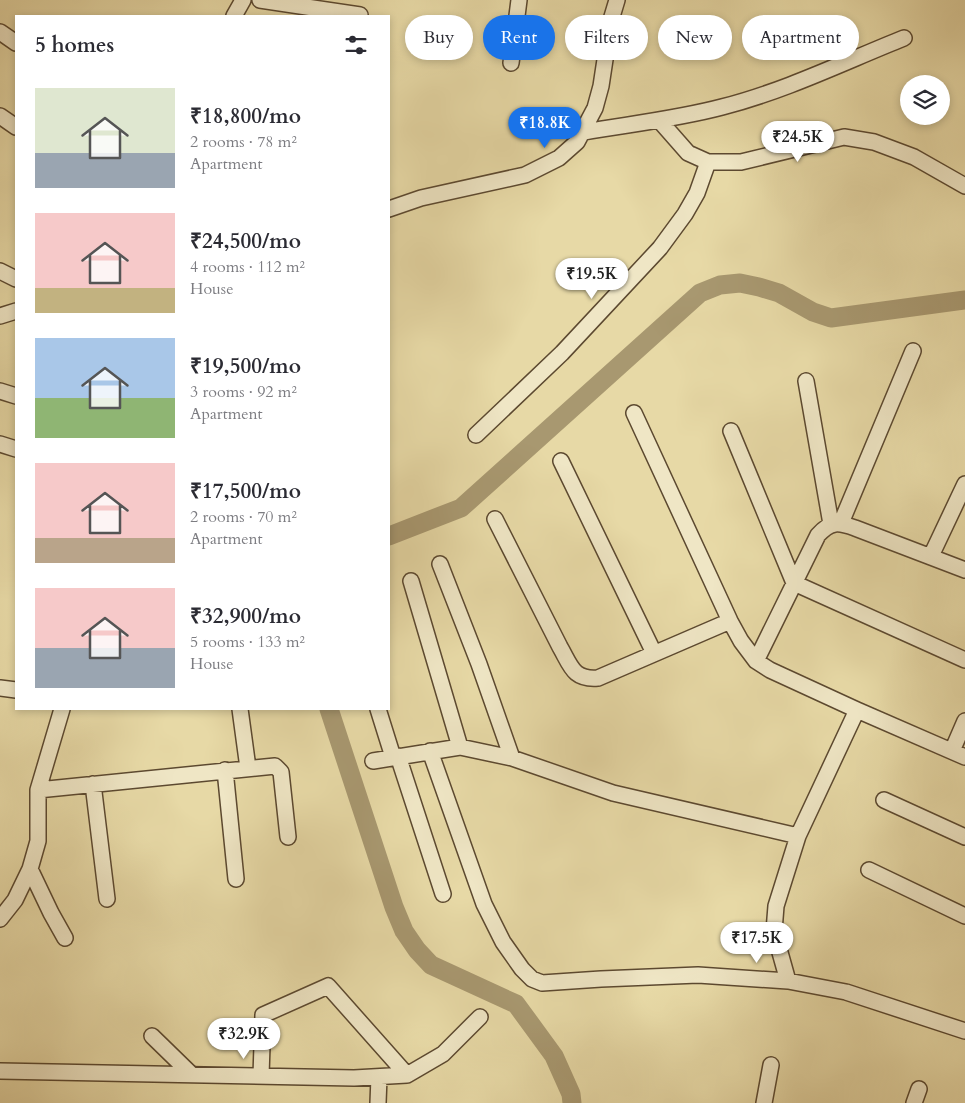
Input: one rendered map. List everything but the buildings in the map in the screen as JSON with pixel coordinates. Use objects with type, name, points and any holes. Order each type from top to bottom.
[{"type":"street","points":[[235,15],[243,0]]},
{"type":"street","points":[[260,0],[360,10]]},
{"type":"street","points":[[510,62],[519,0]]},
{"type":"street","points":[[390,209],[421,198],[525,175],[559,158],[578,142],[595,108],[601,86],[610,20],[617,0]]},
{"type":"street","points":[[0,32],[15,41]]},
{"type":"street","points":[[584,132],[690,115],[755,98],[904,38]]},
{"type":"street","points":[[0,116],[15,126]]},
{"type":"street","points":[[659,120],[688,153],[708,162],[741,162],[844,137],[874,142],[914,157],[965,186]]},
{"type":"street","points":[[476,435],[562,353],[660,248],[685,214],[697,193],[708,162]]},
{"type":"street","points":[[0,271],[15,278]]},
{"type":"street","points":[[0,316],[15,311]]},
{"type":"street","points":[[836,524],[913,352]]},
{"type":"street","points":[[806,382],[836,524]]},
{"type":"street","points":[[0,391],[15,396]]},
{"type":"street","points":[[634,413],[730,621],[741,641],[756,661],[770,670],[958,754],[965,721]]},
{"type":"street","points":[[731,431],[794,583],[965,660]]},
{"type":"street","points":[[0,444],[15,449]]},
{"type":"street","points":[[561,461],[654,653]]},
{"type":"street","points":[[931,556],[965,484]]},
{"type":"street","points":[[495,520],[564,653],[580,677],[587,679],[598,678],[730,621]]},
{"type":"street","points":[[756,661],[818,535],[825,527],[836,524],[931,556],[965,570]]},
{"type":"street","points":[[440,564],[479,664],[512,758]]},
{"type":"street","points":[[411,581],[460,747]]},
{"type":"street","points":[[0,688],[15,690]]},
{"type":"street","points":[[0,919],[15,900],[30,869],[38,841],[38,790],[62,710]]},
{"type":"street","points":[[240,710],[248,768]]},
{"type":"street","points":[[378,710],[443,894]]},
{"type":"street","points":[[788,981],[774,931],[776,906],[798,836],[858,710]]},
{"type":"street","points":[[373,761],[460,747],[512,758],[613,793],[798,836]]},
{"type":"street","points":[[430,751],[484,904],[503,942],[522,969],[532,979],[542,983],[698,976],[788,981],[846,992],[965,1031]]},
{"type":"street","points":[[38,790],[270,765],[275,766],[282,772],[288,837]]},
{"type":"street","points":[[225,770],[236,879]]},
{"type":"street","points":[[93,784],[108,900]]},
{"type":"street","points":[[884,800],[965,837]]},
{"type":"street","points":[[30,869],[51,914],[65,938]]},
{"type":"street","points":[[869,870],[965,916]]},
{"type":"street","points":[[261,1076],[263,1015],[328,986],[407,1075]]},
{"type":"street","points":[[0,1071],[354,1078],[407,1075],[443,1054],[480,1017]]},
{"type":"street","points":[[152,1036],[191,1074]]},
{"type":"street","points":[[764,1103],[772,1065]]},
{"type":"street","points":[[378,1103],[379,1076]]},
{"type":"waterway","points":[[390,536],[461,508],[700,293],[720,285],[740,283],[779,293],[813,312],[831,318],[965,300]]},
{"type":"waterway","points":[[329,710],[394,907],[404,931],[417,950],[431,965],[516,1004],[554,1056],[571,1094],[572,1103]]}]
